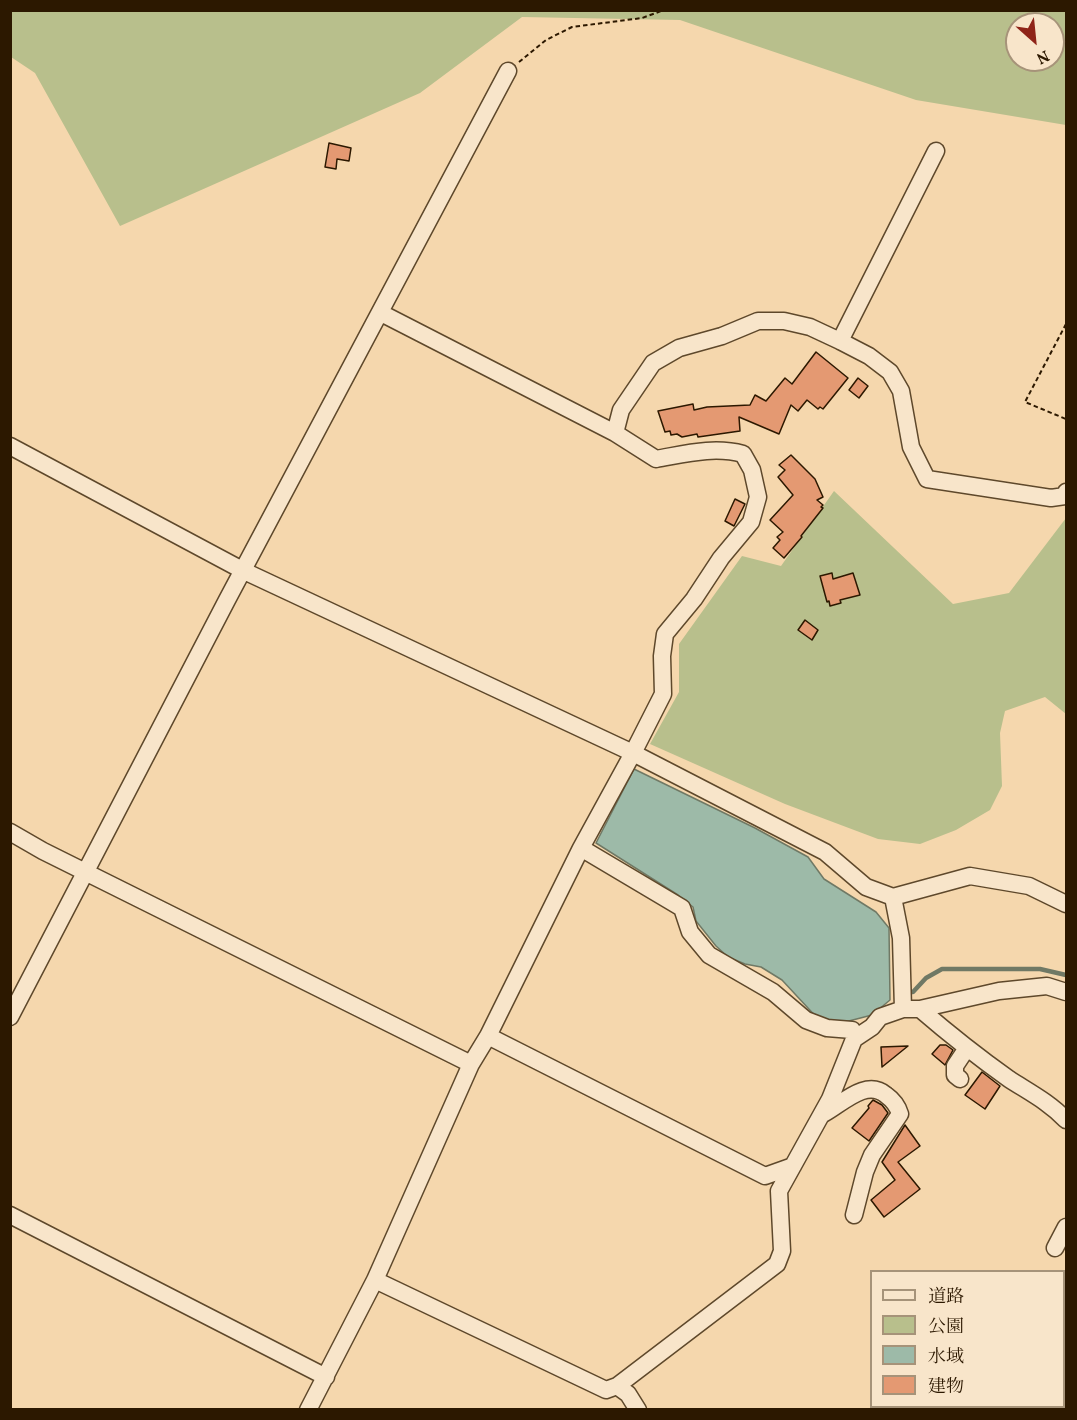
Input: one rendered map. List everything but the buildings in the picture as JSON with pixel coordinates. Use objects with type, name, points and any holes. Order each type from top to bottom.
[{"type":"street","points":[[10,1017],[508,70]]},
{"type":"street","points":[[840,341],[936,151]]},
{"type":"street","points":[[308,1410],[375,1280],[471,1064],[488,1036],[580,848],[663,694],[662,656],[665,634],[694,599],[721,558],[751,522],[758,496],[752,471],[743,454],[728,450],[656,459],[615,433],[381,313]]},
{"type":"street","points":[[615,433],[621,410],[653,363],[679,348],[722,336],[758,321],[784,321],[810,327],[840,341],[868,356],[890,372],[901,391],[911,447],[927,479],[1050,498],[1065,496],[1066,492]]},
{"type":"street","points":[[10,446],[244,571],[633,753],[825,852],[866,887],[893,897],[969,876],[1029,886],[1066,903]]},
{"type":"street","points":[[10,832],[85,872],[471,1064]]},
{"type":"street","points":[[580,848],[682,908],[690,932],[709,955],[773,992],[806,1020],[827,1028],[852,1030],[854,1039]]},
{"type":"street","points":[[893,897],[901,938],[902,998]]},
{"type":"street","points":[[920,1009],[999,992],[1047,986],[1066,992]]},
{"type":"street","points":[[375,1280],[606,1390],[617,1386],[777,1264],[782,1251],[779,1191],[822,1114],[854,1039],[872,1027],[902,998]]},
{"type":"street","points":[[902,998],[920,1009],[967,1048],[1011,1080],[1052,1105],[1066,1120]]},
{"type":"street","points":[[488,1036],[765,1176],[793,1167]]},
{"type":"street","points":[[960,1079],[955,1075],[955,1066],[967,1048]]},
{"type":"street","points":[[822,1114],[867,1088],[878,1089],[888,1096],[900,1114],[872,1155],[865,1172],[854,1215]]},
{"type":"street","points":[[10,1215],[326,1377]]},
{"type":"street","points":[[1055,1248],[1066,1227]]},
{"type":"street","points":[[617,1386],[628,1394],[638,1410]]},
{"type":"path","points":[[508,70],[546,40],[572,27],[642,18],[664,10]]},
{"type":"path","points":[[1066,324],[1025,402],[1066,419]]},
{"type":"green space","points":[[10,11],[1066,11],[1066,125],[916,100],[680,20],[522,17],[420,93],[120,226],[35,73],[11,57]]},
{"type":"green space","points":[[834,491],[953,604],[1009,593],[1066,518],[1066,714],[1045,697],[1005,711],[1000,733],[1002,786],[990,810],[956,830],[920,844],[878,839],[785,804],[650,744],[679,692],[679,644],[742,556],[781,566]]},
{"type":"water","points":[[634,769],[755,828],[808,857],[824,879],[876,912],[889,928],[890,1000],[872,1015],[845,1022],[820,1021],[782,980],[761,967],[728,957],[696,921],[693,907],[678,895],[596,843]]},
{"type":"waterway","points":[[906,992],[913,992],[926,978],[942,969],[1040,969],[1066,975]]}]
